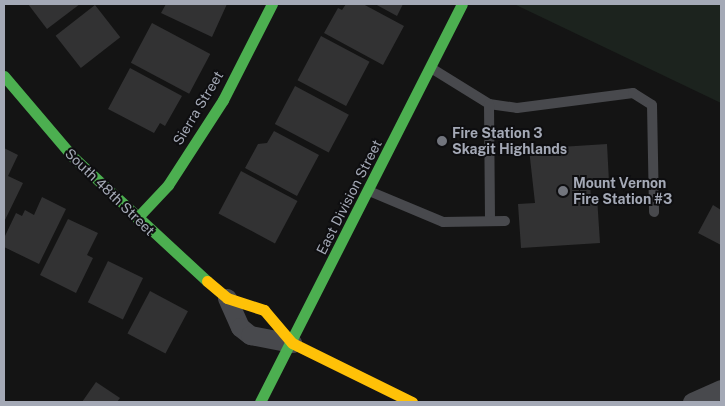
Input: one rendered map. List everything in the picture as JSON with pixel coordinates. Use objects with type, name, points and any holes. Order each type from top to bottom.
[{"type":"street","name":"Sierra Street","points":[[137,218],[168,185],[223,100],[272,4]]},
{"type":"street","name":"East Division Street","points":[[260,402],[292,343],[462,4]]},
{"type":"street","name":"South 48th Street","points":[[4,77],[73,158],[137,218],[227,298],[264,310],[292,343]]},
{"type":"street","name":"South 48th Street","points":[[227,298],[240,327],[250,335],[292,343]]},
{"type":"street","points":[[292,343],[412,402]]},
{"type":"street","points":[[692,402],[721,388]]},
{"type":"lane","points":[[430,68],[489,104],[517,108],[633,93],[652,105],[654,212]]},
{"type":"lane","points":[[489,104],[490,221]]},
{"type":"lane","points":[[368,191],[443,222],[504,221]]},
{"type":"shaded area","points":[[514,4],[721,4],[721,103]]},
{"type":"building","points":[[28,4],[80,4],[47,29]]},
{"type":"building","points":[[166,4],[227,4],[212,37],[161,13]]},
{"type":"building","points":[[346,4],[363,4],[404,26],[383,65],[324,33],[338,8],[342,10]]},
{"type":"building","points":[[375,4],[403,4],[397,16]]},
{"type":"building","points":[[95,5],[120,37],[81,68],[56,36]]},
{"type":"building","points":[[152,23],[210,54],[189,94],[131,63]]},
{"type":"building","points":[[321,36],[370,62],[346,106],[298,80]]},
{"type":"building","points":[[130,68],[182,96],[165,126],[160,123],[154,133],[108,109]]},
{"type":"building","points":[[295,86],[349,115],[329,153],[275,124]]},
{"type":"building","points":[[274,131],[319,155],[297,196],[245,168],[258,144],[267,143]]},
{"type":"building","name":"Mount Vernon Fire Station #3","points":[[607,144],[609,182],[590,184],[591,198],[597,197],[600,243],[521,248],[518,204],[535,203],[529,149]]},
{"type":"building","points":[[4,148],[18,155],[8,176],[23,183],[4,222]]},
{"type":"building","points":[[241,171],[298,201],[275,243],[218,213]]},
{"type":"building","points":[[42,197],[66,209],[39,264],[4,247],[4,238],[16,213],[22,216],[25,210],[34,215]]},
{"type":"building","points":[[713,205],[721,210],[721,245],[698,233]]},
{"type":"building","points":[[68,219],[98,233],[87,255],[93,258],[76,293],[40,275]]},
{"type":"building","points":[[108,261],[143,278],[123,319],[88,302]]},
{"type":"building","points":[[150,291],[188,311],[165,354],[127,333]]},
{"type":"building","points":[[96,382],[120,398],[117,402],[82,402]]},
{"type":"traffic: fast","points":[[137,218],[168,185],[223,100],[272,4]]},
{"type":"traffic: fast","points":[[260,402],[462,4]]},
{"type":"traffic: fast","points":[[4,76],[73,157],[207,281]]},
{"type":"traffic: slow","points":[[207,281],[227,298],[264,310],[292,343],[412,402]]},
{"type":"place","name":"Fire Station 3 Skagit Highlands","points":[[442,141]]},
{"type":"place","name":"Mount Vernon Fire Station #3","points":[[563,191]]}]
